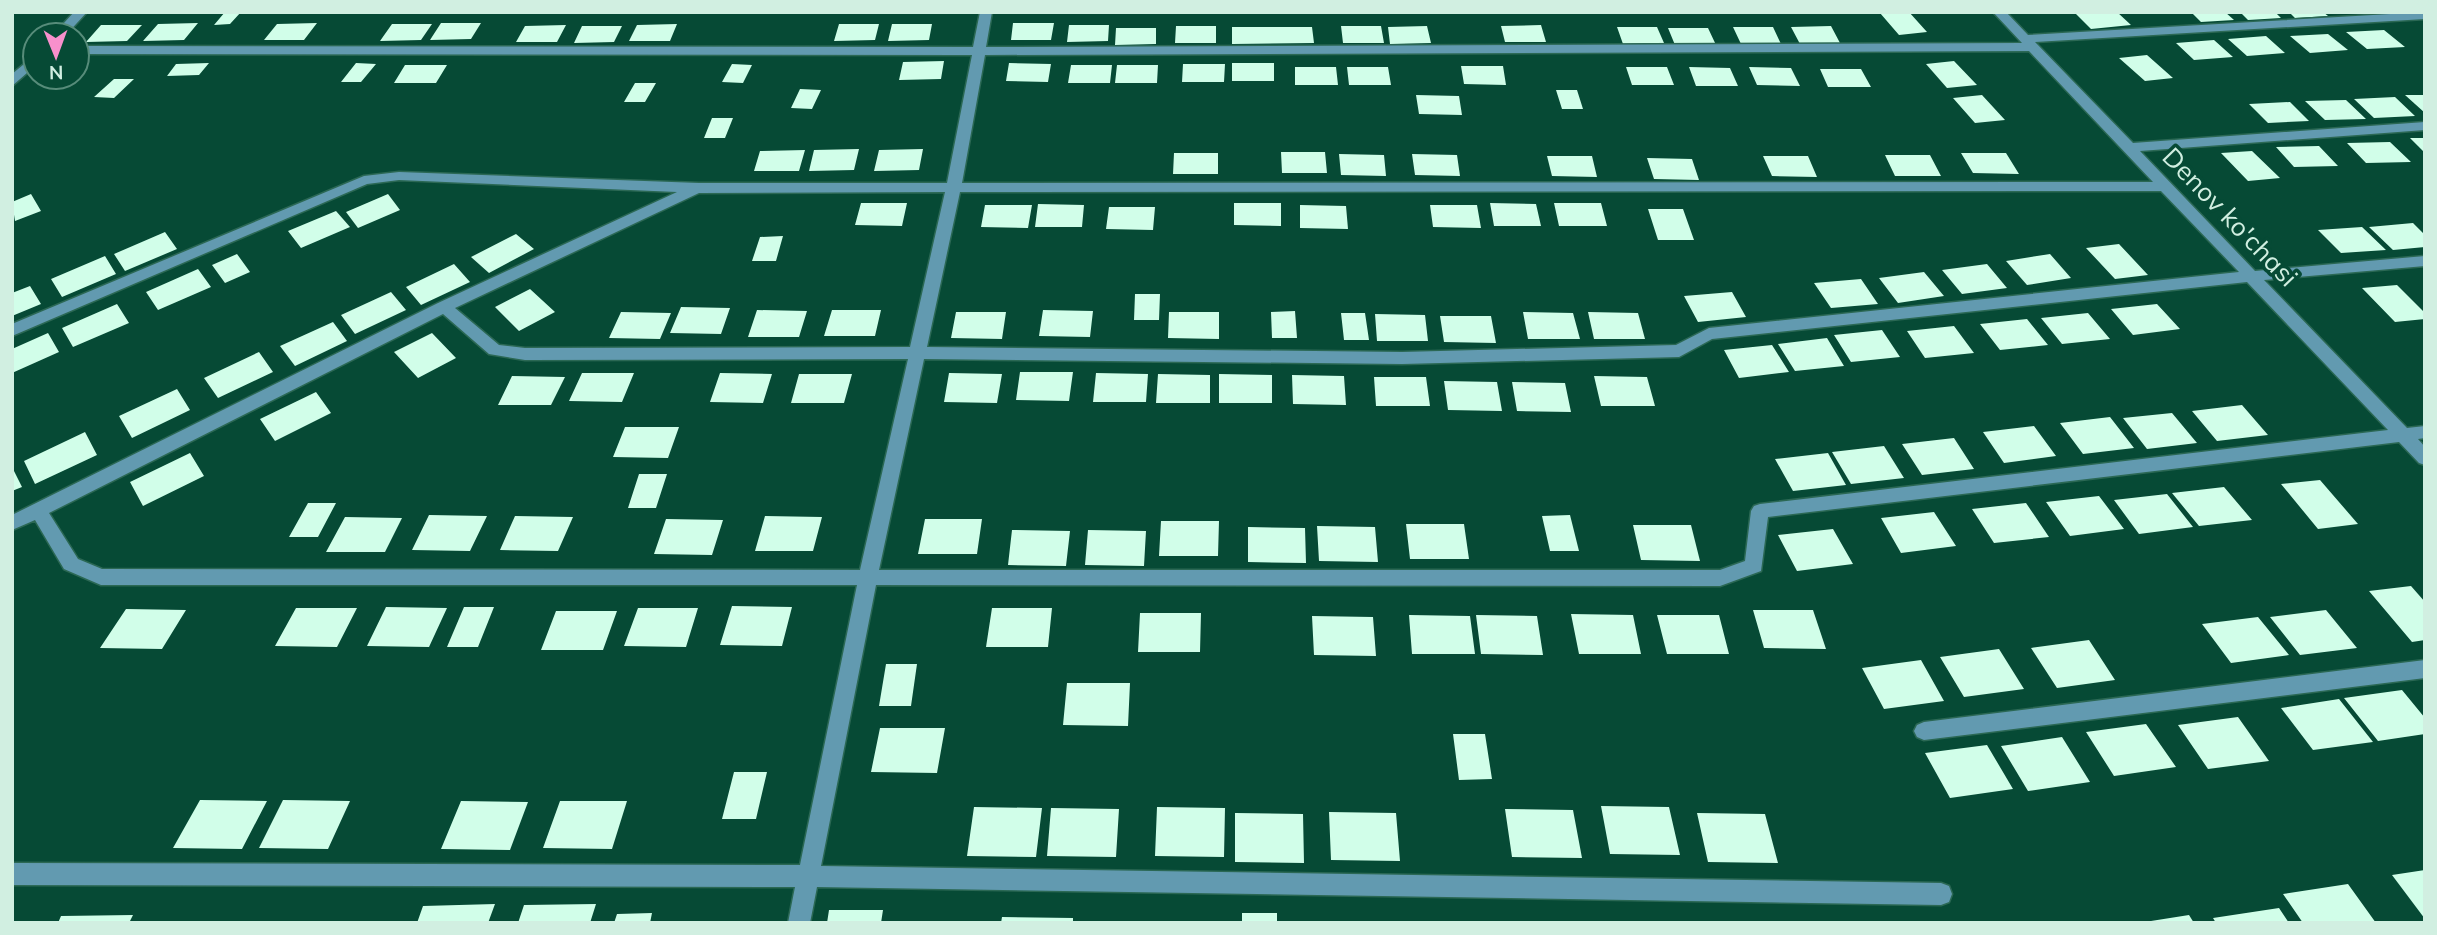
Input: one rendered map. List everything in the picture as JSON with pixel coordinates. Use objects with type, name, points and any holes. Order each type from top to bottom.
[{"type":"street","points":[[799,923],[867,578],[954,185],[986,12]]},
{"type":"street","name":"Denov ko'chasi","points":[[1999,12],[2425,458]]},
{"type":"street","points":[[91,50],[979,49],[1579,52],[2028,43],[2425,15]]},
{"type":"street","points":[[2129,148],[2425,126]]},
{"type":"street","points":[[12,330],[364,180],[399,176],[699,188],[954,185],[2166,186]]},
{"type":"street","points":[[12,523],[444,307],[699,188]]},
{"type":"street","points":[[444,307],[495,350],[525,355],[915,353],[1402,358],[1679,351],[1709,334],[2252,276],[2425,261]]},
{"type":"street","points":[[38,510],[71,564],[101,578],[1720,578],[1754,566],[1760,511],[2425,432]]},
{"type":"street","points":[[1924,731],[2425,669]]},
{"type":"street","points":[[12,874],[809,876],[1941,894]]},
{"type":"building","points":[[225,12],[241,12],[230,24],[214,25]]},
{"type":"building","points":[[1909,12],[1927,32],[1899,35],[1880,13]]},
{"type":"building","points":[[2074,12],[2117,12],[2131,25],[2091,29]]},
{"type":"building","points":[[2191,12],[2225,12],[2234,20],[2201,22]]},
{"type":"building","points":[[2240,12],[2275,12],[2281,18],[2248,20]]},
{"type":"building","points":[[2289,12],[2323,12],[2328,16],[2295,18]]},
{"type":"building","points":[[198,23],[184,40],[143,41],[158,24]]},
{"type":"building","points":[[317,23],[304,40],[264,40],[277,24]]},
{"type":"building","points":[[441,23],[481,23],[471,39],[430,40]]},
{"type":"building","points":[[1013,23],[1054,23],[1051,40],[1011,40]]},
{"type":"building","points":[[392,24],[432,24],[421,40],[380,41]]},
{"type":"building","points":[[677,24],[670,41],[629,41],[637,25]]},
{"type":"building","points":[[839,24],[879,24],[875,40],[834,41]]},
{"type":"building","points":[[892,24],[932,24],[929,40],[888,41]]},
{"type":"building","points":[[101,25],[142,25],[127,41],[91,42],[91,36]]},
{"type":"building","points":[[566,25],[557,42],[516,42],[525,26]]},
{"type":"building","points":[[1069,25],[1109,25],[1108,41],[1067,42]]},
{"type":"building","points":[[1541,25],[1546,42],[1505,42],[1501,26]]},
{"type":"building","points":[[582,26],[622,26],[614,42],[574,43]]},
{"type":"building","points":[[1176,26],[1216,26],[1216,43],[1175,43]]},
{"type":"building","points":[[1341,26],[1381,26],[1384,43],[1343,43]]},
{"type":"building","points":[[1427,26],[1431,43],[1390,44],[1388,27]]},
{"type":"building","points":[[1831,26],[1840,43],[1800,44],[1791,27]]},
{"type":"building","points":[[1232,27],[1312,27],[1314,43],[1232,44]]},
{"type":"building","points":[[1617,27],[1657,27],[1664,43],[1623,44]]},
{"type":"building","points":[[1733,27],[1773,27],[1781,44],[1741,44]]},
{"type":"building","points":[[1116,28],[1156,28],[1156,44],[1115,45]]},
{"type":"building","points":[[1668,28],[1708,28],[1716,45],[1675,45]]},
{"type":"building","points":[[2384,30],[2405,47],[2367,49],[2346,32]]},
{"type":"building","points":[[2328,34],[2348,50],[2310,53],[2290,36]]},
{"type":"building","points":[[2266,36],[2285,53],[2247,56],[2228,39]]},
{"type":"building","points":[[2214,40],[2233,57],[2194,60],[2176,43]]},
{"type":"building","points":[[2147,55],[2173,78],[2145,81],[2119,58]]},
{"type":"building","points":[[944,61],[941,79],[899,80],[903,62]]},
{"type":"building","points":[[1954,61],[1977,85],[1947,88],[1926,64]]},
{"type":"building","points":[[209,63],[199,75],[167,76],[176,64]]},
{"type":"building","points":[[356,63],[376,64],[361,82],[341,82]]},
{"type":"building","points":[[1009,63],[1051,64],[1048,82],[1006,81]]},
{"type":"building","points":[[1232,63],[1274,63],[1274,81],[1232,81]]},
{"type":"building","points":[[732,64],[752,65],[743,83],[722,82]]},
{"type":"building","points":[[1183,64],[1225,64],[1224,82],[1182,82]]},
{"type":"building","points":[[405,65],[447,65],[436,83],[394,83]]},
{"type":"building","points":[[1071,65],[1112,65],[1110,83],[1068,83]]},
{"type":"building","points":[[1117,65],[1158,65],[1157,83],[1115,83]]},
{"type":"building","points":[[1461,66],[1503,66],[1506,85],[1464,84]]},
{"type":"building","points":[[1295,67],[1336,67],[1338,85],[1295,85]]},
{"type":"building","points":[[1347,67],[1388,67],[1391,85],[1349,85]]},
{"type":"building","points":[[1626,67],[1667,67],[1674,85],[1632,85]]},
{"type":"building","points":[[1689,67],[1730,68],[1738,86],[1696,86]]},
{"type":"building","points":[[1749,67],[1791,68],[1800,86],[1757,85]]},
{"type":"building","points":[[1820,69],[1861,69],[1871,87],[1828,87]]},
{"type":"building","points":[[114,79],[134,79],[114,98],[94,97]]},
{"type":"building","points":[[635,83],[656,83],[645,102],[624,102]]},
{"type":"building","points":[[800,89],[821,90],[812,109],[791,108]]},
{"type":"building","points":[[1556,90],[1577,90],[1583,109],[1562,109]]},
{"type":"building","points":[[1416,95],[1459,96],[1462,115],[1419,114]]},
{"type":"building","points":[[1982,95],[2005,120],[1975,123],[1953,98]]},
{"type":"building","points":[[2405,95],[2425,95],[2425,113]]},
{"type":"building","points":[[2395,97],[2415,116],[2374,118],[2354,99]]},
{"type":"building","points":[[2346,100],[2366,119],[2325,120],[2305,101]]},
{"type":"building","points":[[2290,102],[2309,121],[2268,123],[2249,104]]},
{"type":"building","points":[[712,118],[733,118],[725,138],[704,138]]},
{"type":"building","points":[[2410,138],[2425,138],[2425,153]]},
{"type":"building","points":[[2390,142],[2411,162],[2366,163],[2347,143]]},
{"type":"building","points":[[2319,146],[2338,166],[2294,167],[2276,147]]},
{"type":"building","points":[[859,149],[854,170],[809,171],[814,150]]},
{"type":"building","points":[[923,149],[919,170],[874,171],[879,150]]},
{"type":"building","points":[[805,150],[799,171],[754,171],[760,151]]},
{"type":"building","points":[[2252,151],[2280,178],[2248,181],[2221,153]]},
{"type":"building","points":[[1281,152],[1325,152],[1327,173],[1282,173]]},
{"type":"building","points":[[1174,153],[1218,153],[1218,174],[1173,174]]},
{"type":"building","points":[[1961,153],[2006,153],[2019,174],[1973,173]]},
{"type":"building","points":[[1339,154],[1384,155],[1386,176],[1341,175]]},
{"type":"building","points":[[1412,154],[1457,155],[1460,176],[1415,175]]},
{"type":"building","points":[[1885,155],[1930,155],[1941,176],[1895,176]]},
{"type":"building","points":[[1547,156],[1592,156],[1597,177],[1552,176]]},
{"type":"building","points":[[1763,156],[1808,156],[1817,177],[1772,176]]},
{"type":"building","points":[[1647,158],[1692,159],[1699,180],[1654,179]]},
{"type":"building","points":[[31,194],[41,211],[15,221],[12,202]]},
{"type":"building","points":[[388,194],[400,210],[358,228],[346,212]]},
{"type":"building","points":[[861,203],[907,203],[902,226],[855,225]]},
{"type":"building","points":[[1234,203],[1281,203],[1281,226],[1234,225]]},
{"type":"building","points":[[1490,203],[1536,204],[1541,226],[1494,226]]},
{"type":"building","points":[[1554,203],[1601,203],[1607,226],[1559,226]]},
{"type":"building","points":[[1038,204],[1084,205],[1082,227],[1035,227]]},
{"type":"building","points":[[985,205],[1032,205],[1028,228],[981,227]]},
{"type":"building","points":[[1300,205],[1346,206],[1348,229],[1300,228]]},
{"type":"building","points":[[1430,205],[1477,205],[1481,228],[1433,227]]},
{"type":"building","points":[[1109,207],[1155,207],[1153,230],[1106,229]]},
{"type":"building","points":[[1648,209],[1683,209],[1694,240],[1658,240]]},
{"type":"building","points":[[336,211],[350,227],[301,248],[288,231]]},
{"type":"building","points":[[2413,223],[2425,235],[2425,247],[2393,250],[2369,227]]},
{"type":"building","points":[[2362,227],[2386,250],[2341,253],[2318,230]]},
{"type":"building","points":[[165,232],[177,249],[125,271],[114,254]]},
{"type":"building","points":[[516,234],[534,249],[489,273],[471,257]]},
{"type":"building","points":[[783,236],[776,261],[752,261],[760,237]]},
{"type":"building","points":[[2119,244],[2148,275],[2115,279],[2086,248]]},
{"type":"building","points":[[237,254],[250,272],[225,283],[212,265]]},
{"type":"building","points":[[2050,254],[2071,278],[2027,285],[2006,261]]},
{"type":"building","points":[[105,256],[116,274],[62,297],[51,279]]},
{"type":"building","points":[[454,264],[470,282],[421,305],[406,287]]},
{"type":"building","points":[[1987,264],[2007,288],[1962,294],[1942,270]]},
{"type":"building","points":[[198,269],[211,287],[158,310],[146,292]]},
{"type":"building","points":[[1924,272],[1944,296],[1898,303],[1879,278]]},
{"type":"building","points":[[1861,279],[1878,304],[1831,308],[1814,283]]},
{"type":"building","points":[[2397,285],[2425,313],[2425,319],[2395,322],[2362,288]]},
{"type":"building","points":[[30,286],[41,304],[12,316],[12,293]]},
{"type":"building","points":[[530,289],[555,312],[519,331],[495,307]]},
{"type":"building","points":[[391,292],[406,310],[355,334],[341,315]]},
{"type":"building","points":[[1732,292],[1746,317],[1698,322],[1684,296]]},
{"type":"building","points":[[1135,294],[1160,294],[1159,320],[1134,320]]},
{"type":"building","points":[[117,304],[129,323],[73,347],[62,328]]},
{"type":"building","points":[[2157,304],[2180,329],[2133,335],[2111,309]]},
{"type":"building","points":[[681,307],[730,308],[721,334],[670,333]]},
{"type":"building","points":[[757,310],[807,311],[799,337],[748,337]]},
{"type":"building","points":[[832,310],[881,310],[875,336],[824,336]]},
{"type":"building","points":[[1043,310],[1093,311],[1090,337],[1039,336]]},
{"type":"building","points":[[1295,311],[1297,338],[1272,338],[1271,312]]},
{"type":"building","points":[[621,312],[671,313],[660,339],[609,338]]},
{"type":"building","points":[[956,312],[1006,312],[1002,339],[951,338]]},
{"type":"building","points":[[1169,312],[1219,312],[1219,339],[1168,338]]},
{"type":"building","points":[[1523,312],[1573,313],[1580,339],[1528,339]]},
{"type":"building","points":[[1588,312],[1638,313],[1645,339],[1594,339]]},
{"type":"building","points":[[1341,313],[1365,313],[1369,340],[1344,340]]},
{"type":"building","points":[[2088,313],[2110,339],[2062,344],[2041,318]]},
{"type":"building","points":[[1375,314],[1425,315],[1428,341],[1377,341]]},
{"type":"building","points":[[1440,316],[1491,316],[1496,343],[1444,342]]},
{"type":"building","points":[[2027,319],[2048,345],[2000,350],[1980,324]]},
{"type":"building","points":[[333,322],[347,341],[295,366],[280,346]]},
{"type":"building","points":[[1954,326],[1974,353],[1925,358],[1907,331]]},
{"type":"building","points":[[1882,330],[1900,357],[1851,362],[1834,335]]},
{"type":"building","points":[[48,333],[59,352],[12,373],[12,349]]},
{"type":"building","points":[[432,333],[456,358],[418,378],[394,352]]},
{"type":"building","points":[[1827,338],[1844,366],[1795,371],[1778,344]]},
{"type":"building","points":[[1772,345],[1789,372],[1739,378],[1724,350]]},
{"type":"building","points":[[259,352],[273,372],[218,398],[204,378]]},
{"type":"building","points":[[1020,372],[1073,372],[1069,401],[1016,400]]},
{"type":"building","points":[[582,373],[634,373],[622,402],[569,401]]},
{"type":"building","points":[[720,373],[772,374],[763,403],[710,402]]},
{"type":"building","points":[[949,373],[1002,374],[997,403],[944,402]]},
{"type":"building","points":[[1096,373],[1148,374],[1146,402],[1093,402]]},
{"type":"building","points":[[799,374],[852,374],[844,403],[791,403]]},
{"type":"building","points":[[1158,374],[1210,375],[1210,403],[1156,403]]},
{"type":"building","points":[[1219,374],[1272,375],[1272,403],[1219,403]]},
{"type":"building","points":[[1292,375],[1344,376],[1346,405],[1293,404]]},
{"type":"building","points":[[512,376],[565,377],[551,405],[498,405]]},
{"type":"building","points":[[1594,376],[1647,377],[1655,406],[1601,406]]},
{"type":"building","points":[[1374,377],[1426,377],[1430,406],[1376,406]]},
{"type":"building","points":[[1444,381],[1497,382],[1502,411],[1448,410]]},
{"type":"building","points":[[1512,382],[1565,383],[1571,412],[1517,411]]},
{"type":"building","points":[[177,389],[190,410],[132,438],[119,416]]},
{"type":"building","points":[[316,392],[331,413],[275,441],[260,419]]},
{"type":"building","points":[[2242,405],[2268,435],[2217,441],[2192,411]]},
{"type":"building","points":[[2172,413],[2197,443],[2147,449],[2123,418]]},
{"type":"building","points":[[2110,417],[2134,448],[2083,454],[2060,423]]},
{"type":"building","points":[[2034,426],[2056,456],[2004,463],[1983,432]]},
{"type":"building","points":[[625,427],[679,427],[668,458],[613,457]]},
{"type":"building","points":[[85,432],[97,455],[35,484],[24,461]]},
{"type":"building","points":[[1954,438],[1974,469],[1922,475],[1902,444]]},
{"type":"building","points":[[1884,446],[1904,478],[1851,484],[1832,452]]},
{"type":"building","points":[[190,453],[204,476],[143,506],[130,482]]},
{"type":"building","points":[[1828,453],[1846,485],[1793,491],[1775,459]]},
{"type":"building","points":[[12,467],[22,487],[12,491]]},
{"type":"building","points":[[639,474],[667,474],[656,508],[628,508]]},
{"type":"building","points":[[2320,480],[2358,524],[2318,529],[2281,484]]},
{"type":"building","points":[[2224,487],[2252,520],[2199,526],[2172,493]]},
{"type":"building","points":[[2167,494],[2193,527],[2139,534],[2114,500]]},
{"type":"building","points":[[2099,496],[2124,529],[2070,536],[2046,502]]},
{"type":"building","points":[[308,503],[336,503],[318,537],[289,537]]},
{"type":"building","points":[[2026,503],[2049,537],[1994,543],[1972,509]]},
{"type":"building","points":[[1934,512],[1956,546],[1901,553],[1881,518]]},
{"type":"building","points":[[429,515],[487,516],[470,551],[412,550]]},
{"type":"building","points":[[1570,515],[1579,551],[1550,551],[1542,516]]},
{"type":"building","points":[[515,516],[573,517],[558,551],[500,550]]},
{"type":"building","points":[[765,516],[822,517],[813,551],[755,551]]},
{"type":"building","points":[[345,517],[402,518],[385,552],[326,552]]},
{"type":"building","points":[[666,519],[723,520],[712,555],[654,554]]},
{"type":"building","points":[[925,519],[982,519],[977,554],[918,554]]},
{"type":"building","points":[[1161,521],[1219,521],[1218,556],[1159,556]]},
{"type":"building","points":[[1406,524],[1464,524],[1469,559],[1410,559]]},
{"type":"building","points":[[1633,525],[1691,525],[1700,561],[1641,560]]},
{"type":"building","points":[[1317,526],[1375,527],[1378,562],[1319,561]]},
{"type":"building","points":[[1248,527],[1305,528],[1306,563],[1248,562]]},
{"type":"building","points":[[1833,529],[1853,564],[1797,571],[1778,535]]},
{"type":"building","points":[[1012,530],[1070,531],[1066,566],[1008,565]]},
{"type":"building","points":[[1088,530],[1146,531],[1144,566],[1085,565]]},
{"type":"building","points":[[2411,586],[2425,602],[2425,640],[2412,642],[2369,591]]},
{"type":"building","points":[[732,606],[792,607],[782,646],[720,645]]},
{"type":"building","points":[[386,607],[447,608],[429,647],[367,646]]},
{"type":"building","points":[[464,607],[494,607],[478,647],[447,647]]},
{"type":"building","points":[[296,608],[357,608],[337,647],[275,646]]},
{"type":"building","points":[[638,608],[698,608],[686,647],[624,646]]},
{"type":"building","points":[[992,608],[1052,608],[1048,647],[986,647]]},
{"type":"building","points":[[126,609],[186,610],[162,649],[100,648]]},
{"type":"building","points":[[1753,610],[1813,610],[1826,649],[1764,648]]},
{"type":"building","points":[[2326,610],[2357,648],[2300,655],[2270,617]]},
{"type":"building","points":[[556,611],[617,611],[603,650],[541,650]]},
{"type":"building","points":[[1140,613],[1201,613],[1200,652],[1138,652]]},
{"type":"building","points":[[1571,614],[1633,615],[1641,654],[1579,654]]},
{"type":"building","points":[[1409,615],[1470,616],[1475,654],[1412,654]]},
{"type":"building","points":[[1476,615],[1537,616],[1543,655],[1481,654]]},
{"type":"building","points":[[1657,615],[1719,615],[1729,654],[1667,654]]},
{"type":"building","points":[[1312,616],[1373,617],[1376,656],[1314,655]]},
{"type":"building","points":[[2258,617],[2289,655],[2231,663],[2202,624]]},
{"type":"building","points":[[2089,640],[2115,680],[2057,688],[2031,648]]},
{"type":"building","points":[[1999,649],[2024,689],[1964,697],[1940,657]]},
{"type":"building","points":[[1921,660],[1944,701],[1884,709],[1862,668]]},
{"type":"building","points":[[886,664],[917,664],[911,706],[879,706]]},
{"type":"building","points":[[1067,683],[1130,683],[1128,726],[1063,725]]},
{"type":"building","points":[[2402,690],[2425,718],[2425,734],[2378,741],[2344,698]]},
{"type":"building","points":[[2339,699],[2373,742],[2313,750],[2281,708]]},
{"type":"building","points":[[2238,717],[2269,761],[2208,769],[2178,725]]},
{"type":"building","points":[[2146,724],[2176,767],[2114,776],[2086,732]]},
{"type":"building","points":[[880,728],[945,728],[937,773],[871,772]]},
{"type":"building","points":[[1453,734],[1485,734],[1492,779],[1459,780]]},
{"type":"building","points":[[2062,737],[2090,782],[2028,791],[2001,746]]},
{"type":"building","points":[[1987,745],[2013,789],[1950,798],[1925,753]]},
{"type":"building","points":[[734,772],[767,772],[756,819],[722,819]]},
{"type":"building","points":[[200,800],[267,801],[242,849],[173,848]]},
{"type":"building","points":[[283,800],[350,801],[328,849],[259,848]]},
{"type":"building","points":[[461,801],[528,802],[510,850],[441,849]]},
{"type":"building","points":[[560,801],[627,801],[612,849],[543,848]]},
{"type":"building","points":[[1601,806],[1669,807],[1680,855],[1610,854]]},
{"type":"building","points":[[974,807],[1042,808],[1036,857],[967,856]]},
{"type":"building","points":[[1157,807],[1225,808],[1224,857],[1155,856]]},
{"type":"building","points":[[1051,808],[1119,809],[1116,857],[1047,856]]},
{"type":"building","points":[[1505,809],[1573,810],[1582,858],[1512,857]]},
{"type":"building","points":[[1329,812],[1396,813],[1400,861],[1331,860]]},
{"type":"building","points":[[1235,813],[1303,814],[1304,863],[1235,862]]},
{"type":"building","points":[[1697,813],[1765,814],[1778,863],[1708,862]]},
{"type":"building","points":[[2425,870],[2425,919],[2392,875]]},
{"type":"building","points":[[2348,884],[2376,923],[2303,923],[2283,894]]},
{"type":"building","points":[[495,904],[488,923],[417,923],[423,906]]},
{"type":"building","points":[[596,904],[590,923],[518,923],[524,905]]},
{"type":"building","points":[[2279,908],[2289,923],[2216,923],[2213,918]]},
{"type":"building","points":[[829,910],[883,910],[881,923],[827,923]]},
{"type":"building","points":[[652,913],[650,923],[614,923],[617,914]]},
{"type":"building","points":[[1242,913],[1277,913],[1277,923],[1242,923]]},
{"type":"building","points":[[133,915],[129,923],[58,923],[61,916]]},
{"type":"building","points":[[2189,915],[2194,923],[2151,923],[2151,921]]},
{"type":"building","points":[[1002,917],[1073,918],[1073,923],[1001,923]]}]
